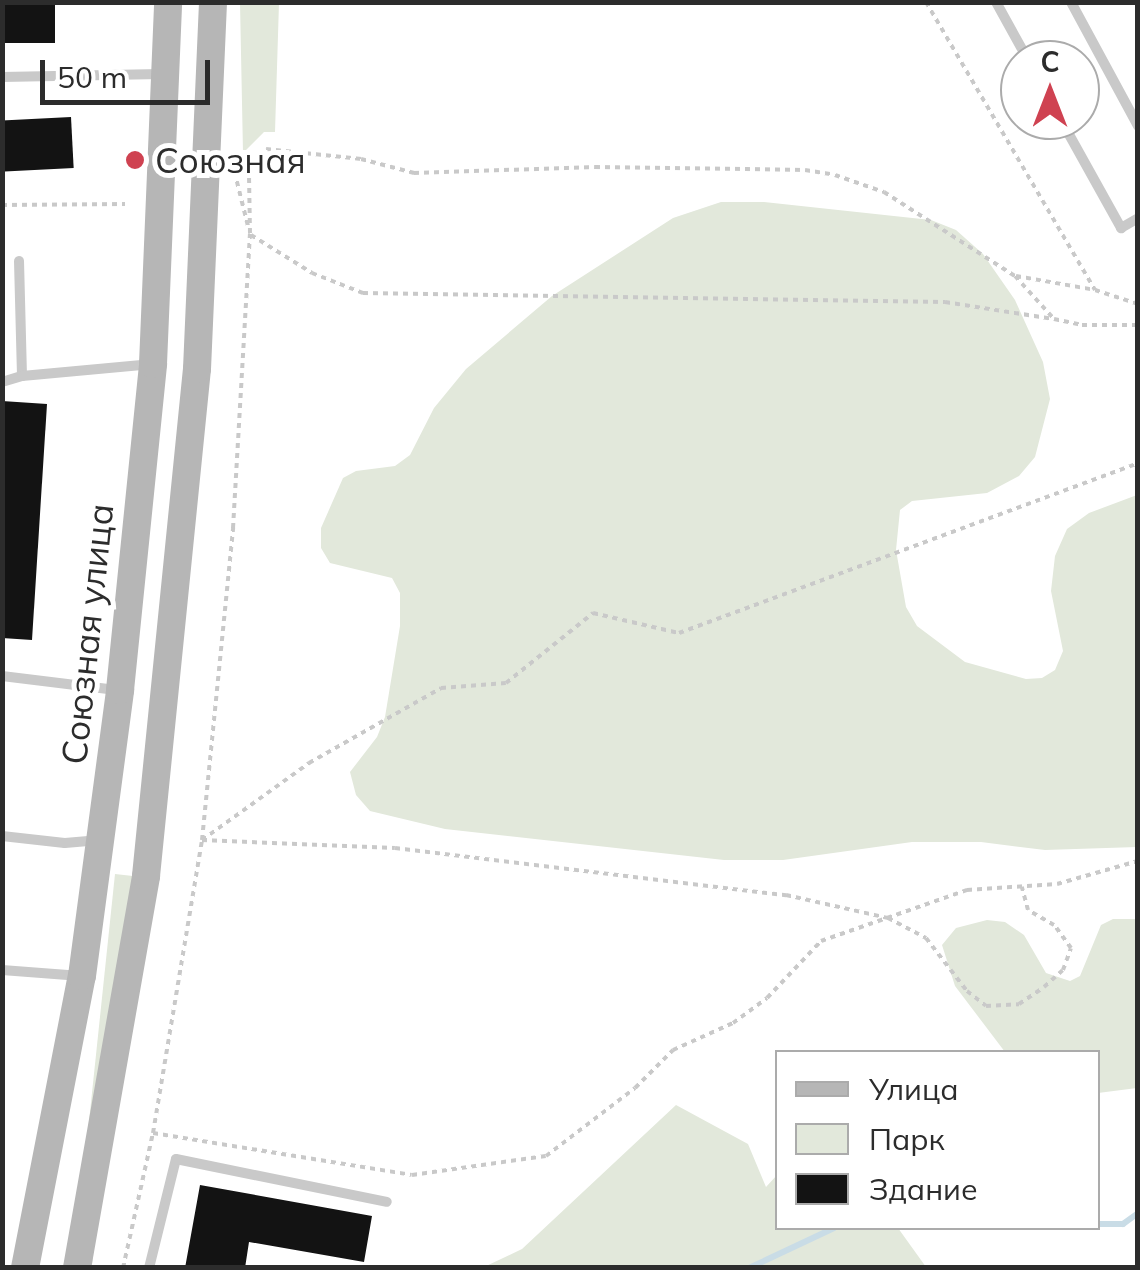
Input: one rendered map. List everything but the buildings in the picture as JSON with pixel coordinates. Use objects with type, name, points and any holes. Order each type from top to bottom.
[{"type":"main road","name":"Союзная улица","points":[[25,1268],[82,976],[120,690],[153,364],[168,2]]},
{"type":"main road","points":[[78,1268],[146,876],[197,369],[213,2]]},
{"type":"lane","points":[[996,2],[1017,40]]},
{"type":"lane","points":[[1071,2],[1138,126]]},
{"type":"lane","points":[[2,77],[167,74]]},
{"type":"lane","points":[[1072,140],[1121,228],[1138,218]]},
{"type":"lane","points":[[19,260],[22,376]]},
{"type":"lane","points":[[2,382],[22,376],[153,364]]},
{"type":"lane","points":[[2,676],[120,690]]},
{"type":"lane","points":[[2,836],[65,843],[101,840]]},
{"type":"lane","points":[[2,970],[82,976]]},
{"type":"lane","points":[[149,1268],[176,1159],[387,1202]]},
{"type":"path","points":[[926,2],[1094,290]]},
{"type":"path","points":[[228,146],[250,234],[312,274],[362,292],[946,302],[1082,325],[1136,325]]},
{"type":"path","points":[[123,1268],[153,1133],[202,840],[233,528],[250,234],[249,174],[266,149],[361,159],[414,173],[595,167],[804,170],[835,175],[884,192],[1015,276],[1054,319]]},
{"type":"path","points":[[2,205],[126,204]]},
{"type":"path","points":[[1015,276],[1094,290],[1138,304]]},
{"type":"path","points":[[202,840],[309,763],[440,688],[506,683],[593,613],[678,633],[1138,463]]},
{"type":"path","points":[[202,840],[395,848],[649,875],[786,895],[888,918],[926,938],[967,991],[986,1006],[1019,1004],[1062,970],[1071,948],[1054,926],[1028,910],[1022,886]]},
{"type":"path","points":[[153,1133],[412,1175],[546,1156],[635,1088],[673,1050],[733,1023],[767,998],[821,941],[967,890],[1057,884],[1138,860]]},
{"type":"green space","points":[[240,3],[279,3],[275,132],[264,132],[243,153]]},
{"type":"green space","points":[[721,202],[764,202],[931,220],[956,230],[983,254],[1015,300],[1043,362],[1050,399],[1035,457],[1019,476],[987,493],[912,501],[900,510],[896,550],[906,607],[917,626],[965,662],[1026,679],[1042,678],[1055,670],[1063,651],[1051,591],[1055,556],[1067,529],[1089,513],[1137,495],[1137,847],[1045,850],[981,842],[912,842],[783,860],[724,860],[445,829],[370,811],[356,795],[350,772],[377,737],[385,717],[400,626],[400,593],[392,578],[330,563],[321,548],[321,528],[343,478],[356,471],[395,466],[410,455],[434,408],[466,369],[552,296],[673,218]]},
{"type":"green space","points":[[115,874],[133,876],[92,1268],[74,1268]]},
{"type":"green space","points":[[1113,919],[1137,919],[1137,1088],[1100,1093],[1100,1050],[1003,1050],[955,986],[942,945],[956,928],[987,920],[1005,922],[1024,935],[1046,973],[1070,981],[1080,976],[1101,925]]},
{"type":"green space","points":[[676,1105],[748,1144],[766,1187],[775,1177],[775,1230],[899,1230],[926,1267],[484,1267],[522,1249]]},
{"type":"waterway","points":[[1100,1224],[1123,1224],[1138,1213]]},
{"type":"waterway","points":[[749,1268],[830,1230]]},
{"type":"place","name":"Союзная","points":[[135,160]]}]
